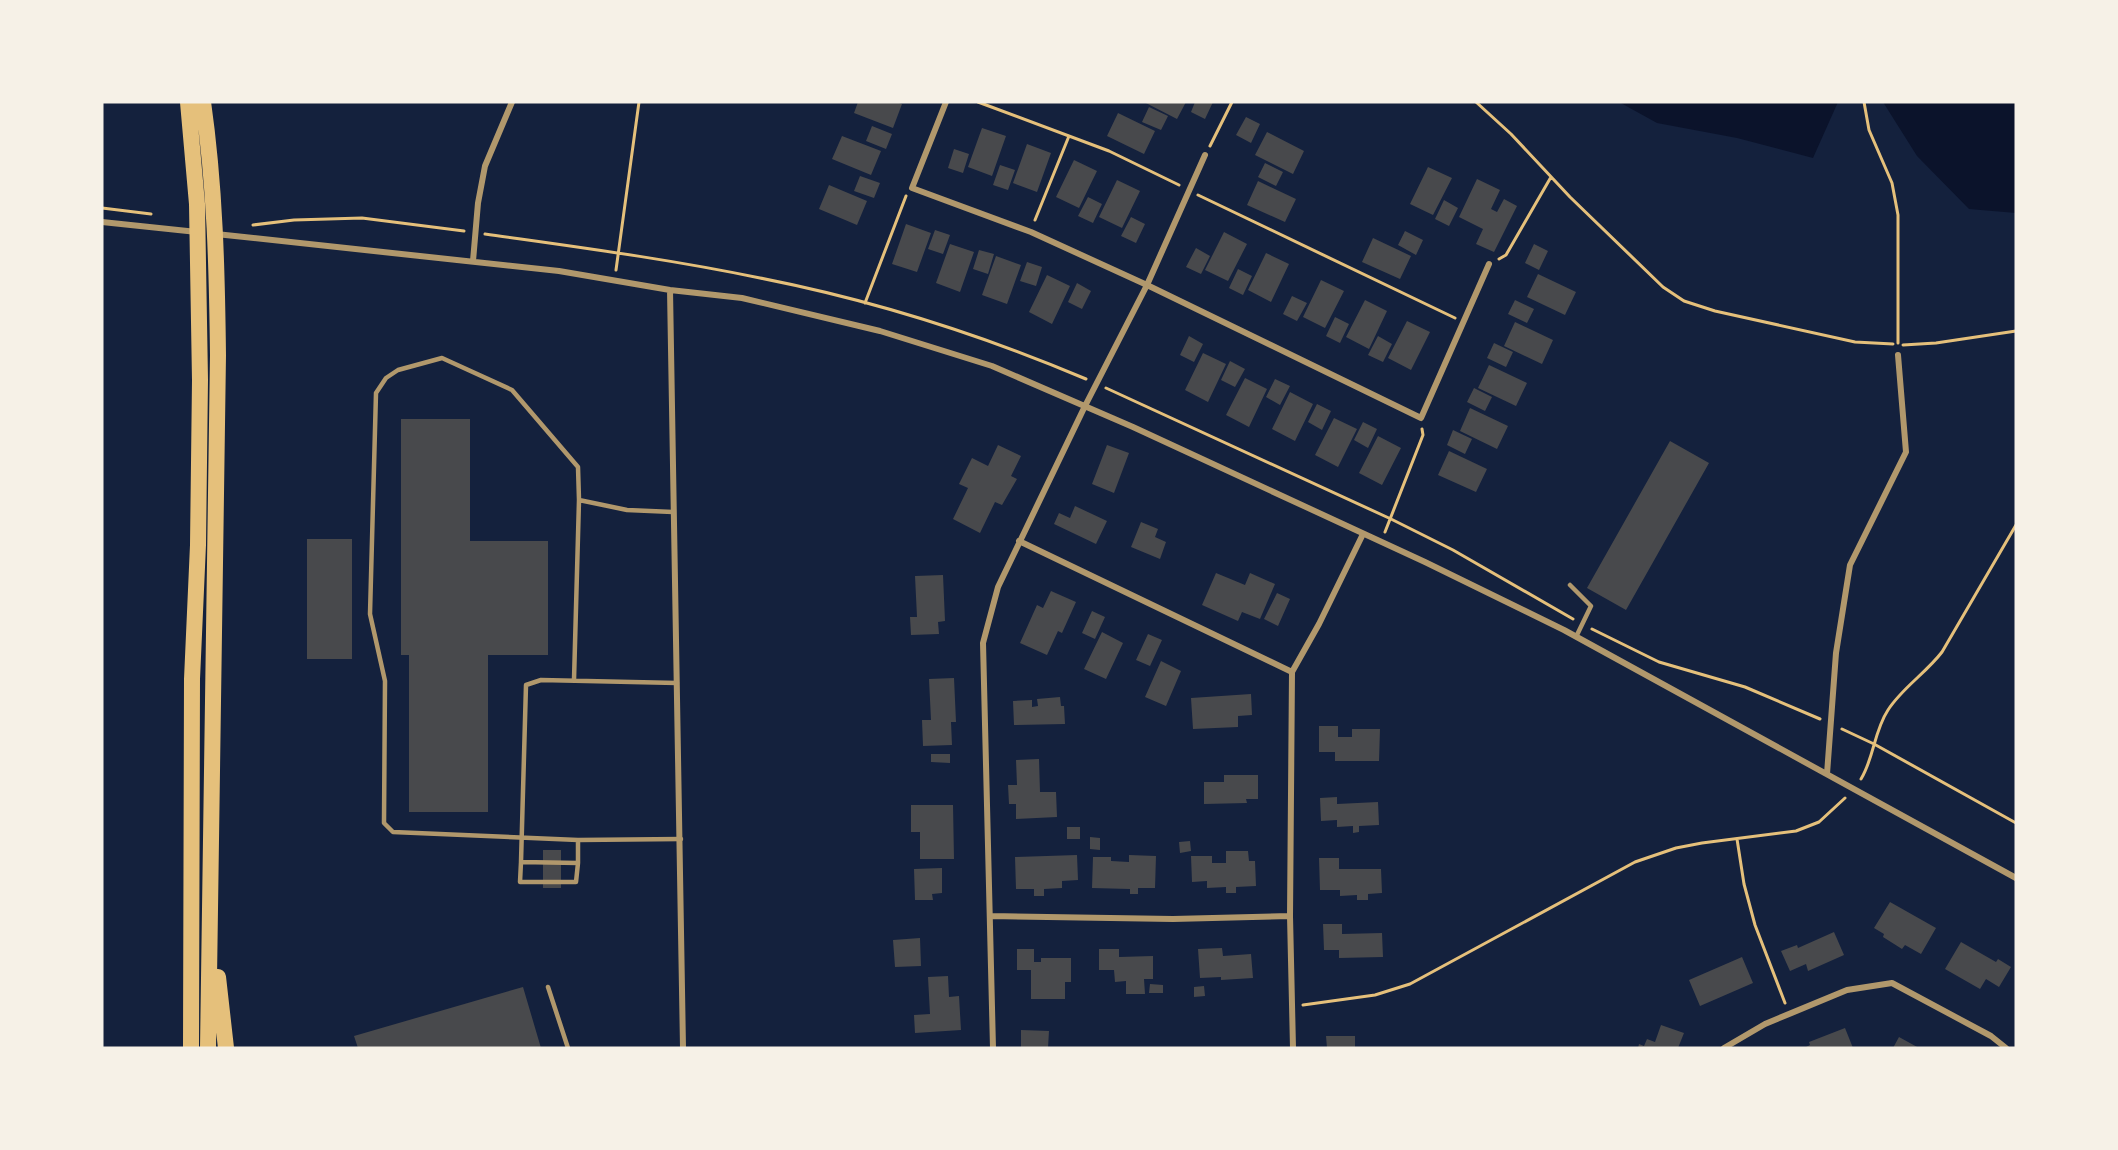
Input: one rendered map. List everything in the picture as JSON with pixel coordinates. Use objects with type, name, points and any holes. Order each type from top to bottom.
[{"type":"highway","points":[[188,102],[205,206],[216,248],[218,399],[208,1048]]},
{"type":"highway","points":[[191,1048],[192,679],[198,545],[200,380],[197,249],[205,206],[210,151],[203,102]]},
{"type":"highway","points":[[211,861],[215,949],[226,1048]]},
{"type":"highway","points":[[181,1048],[190,916]]},
{"type":"street","points":[[473,261],[478,203],[485,166],[512,102]]},
{"type":"street","points":[[946,102],[912,188],[1031,232],[1421,418],[1489,264]]},
{"type":"street","points":[[993,1048],[983,643],[998,587],[1146,285],[1205,155]]},
{"type":"street","points":[[102,222],[559,271],[670,290],[742,298],[880,331],[992,366],[1085,406],[1381,542],[1576,637],[2016,878]]},
{"type":"street","points":[[670,290],[683,1048]]},
{"type":"street","points":[[1827,774],[1836,653],[1850,565],[1906,452],[1898,355]]},
{"type":"street","points":[[1293,1048],[1290,916],[1292,672],[1319,624],[1363,534]]},
{"type":"street","points":[[1020,542],[1292,672]]},
{"type":"street","points":[[990,916],[1173,920],[1290,916]]},
{"type":"street","points":[[1724,1048],[1765,1024],[1847,990],[1892,983],[1991,1036],[2006,1048]]},
{"type":"lane","points":[[574,681],[578,467],[512,390],[442,358],[398,370],[386,378],[376,393],[370,614],[385,681],[384,823],[393,832],[578,840],[681,839]]},
{"type":"lane","points":[[579,500],[627,510],[673,512]]},
{"type":"lane","points":[[1569,585],[1592,606],[1576,637]]},
{"type":"lane","points":[[578,840],[576,882],[520,882],[526,686],[541,680],[677,683]]},
{"type":"lane","points":[[521,862],[578,863]]},
{"type":"lane","points":[[548,987],[568,1048]]},
{"type":"path","points":[[614,280],[639,102]]},
{"type":"path","points":[[978,102],[1109,152],[1464,322]]},
{"type":"path","points":[[1205,155],[1232,102]]},
{"type":"path","points":[[1476,102],[1511,134],[1551,177],[1663,287],[1684,301],[1715,311],[1855,342],[1898,345],[1936,343],[2016,331]]},
{"type":"path","points":[[1864,102],[1869,130],[1892,183],[1899,215],[1898,345]]},
{"type":"path","points":[[1031,232],[1070,136]]},
{"type":"path","points":[[1489,264],[1506,255],[1551,177]]},
{"type":"path","points":[[865,303],[903,201],[912,188]]},
{"type":"path","points":[[1381,542],[1423,435],[1421,418]]},
{"type":"path","points":[[1292,1006],[1375,994],[1410,984],[1635,862],[1676,849],[1737,838],[1796,831],[1809,827],[1835,809],[1854,789],[1867,769],[1880,724],[1888,710],[1942,652],[2016,525]]},
{"type":"path","points":[[1737,838],[1744,884],[1755,925],[1789,1014]]},
{"type":"water","points":[[1619,102],[1838,102],[1813,158],[1737,138],[1657,123]]},
{"type":"water","points":[[1883,102],[2016,102],[2016,213],[1969,209],[1917,156]]},
{"type":"building","points":[[858,102],[902,104],[893,128],[854,113]]},
{"type":"building","points":[[1144,102],[1186,102],[1177,119]]},
{"type":"building","points":[[1195,102],[1213,102],[1205,119],[1191,112]]},
{"type":"building","points":[[1149,107],[1168,116],[1161,130],[1142,122]]},
{"type":"building","points":[[1118,113],[1155,131],[1144,154],[1107,136]]},
{"type":"building","points":[[1246,117],[1260,124],[1251,143],[1236,135]]},
{"type":"building","points":[[872,126],[892,134],[886,149],[866,141]]},
{"type":"building","points":[[982,128],[1006,136],[992,176],[968,167]]},
{"type":"building","points":[[1267,132],[1304,151],[1293,174],[1255,155]]},
{"type":"building","points":[[842,136],[881,151],[871,175],[832,159]]},
{"type":"building","points":[[1027,144],[1051,153],[1037,192],[1013,183]]},
{"type":"building","points":[[954,149],[969,154],[963,173],[948,168]]},
{"type":"building","points":[[1074,160],[1097,171],[1079,208],[1056,197]]},
{"type":"building","points":[[1265,163],[1283,172],[1276,186],[1258,177]]},
{"type":"building","points":[[1000,165],[1015,170],[1008,190],[993,185]]},
{"type":"building","points":[[1428,167],[1452,178],[1433,215],[1410,204]]},
{"type":"building","points":[[860,176],[880,183],[874,198],[854,191]]},
{"type":"building","points":[[1477,179],[1500,190],[1491,209],[1497,212],[1504,199],[1517,206],[1494,252],[1476,244],[1483,229],[1459,217]]},
{"type":"building","points":[[1117,180],[1140,191],[1122,228],[1099,217]]},
{"type":"building","points":[[1258,181],[1296,199],[1285,222],[1247,205]]},
{"type":"building","points":[[829,185],[867,201],[857,225],[819,209]]},
{"type":"building","points":[[1088,197],[1102,204],[1093,223],[1078,216]]},
{"type":"building","points":[[1444,200],[1458,208],[1449,226],[1435,219]]},
{"type":"building","points":[[1131,217],[1145,224],[1136,243],[1121,236]]},
{"type":"building","points":[[906,224],[931,233],[917,272],[892,264]]},
{"type":"building","points":[[935,230],[950,235],[943,254],[928,249]]},
{"type":"building","points":[[1405,231],[1423,240],[1416,255],[1398,245]]},
{"type":"building","points":[[1224,232],[1247,244],[1228,281],[1205,270]]},
{"type":"building","points":[[1373,238],[1411,256],[1400,279],[1362,262]]},
{"type":"building","points":[[950,244],[974,252],[960,292],[936,283]]},
{"type":"building","points":[[1534,244],[1548,251],[1539,270],[1525,263]]},
{"type":"building","points":[[1196,248],[1210,256],[1201,274],[1186,267]]},
{"type":"building","points":[[979,250],[994,254],[988,274],[973,269]]},
{"type":"building","points":[[1266,253],[1289,264],[1271,302],[1248,290]]},
{"type":"building","points":[[996,256],[1021,265],[1007,304],[982,295]]},
{"type":"building","points":[[1027,262],[1042,267],[1036,286],[1020,281]]},
{"type":"building","points":[[1238,269],[1252,276],[1243,295],[1229,288]]},
{"type":"building","points":[[1538,274],[1576,292],[1565,315],[1527,297]]},
{"type":"building","points":[[1047,275],[1070,286],[1052,324],[1029,312]]},
{"type":"building","points":[[1321,280],[1344,291],[1325,328],[1303,317]]},
{"type":"building","points":[[1077,283],[1091,291],[1082,309],[1068,302]]},
{"type":"building","points":[[1292,296],[1307,303],[1297,321],[1283,314]]},
{"type":"building","points":[[1365,300],[1387,311],[1369,349],[1346,337]]},
{"type":"building","points":[[1515,300],[1534,309],[1527,323],[1508,314]]},
{"type":"building","points":[[1335,317],[1349,324],[1340,343],[1326,336]]},
{"type":"building","points":[[1407,321],[1430,332],[1411,370],[1388,358]]},
{"type":"building","points":[[1515,322],[1553,340],[1542,364],[1504,346]]},
{"type":"building","points":[[1189,336],[1203,344],[1194,362],[1180,355]]},
{"type":"building","points":[[1378,336],[1392,344],[1383,362],[1368,355]]},
{"type":"building","points":[[1494,343],[1513,352],[1506,367],[1487,358]]},
{"type":"building","points":[[1203,353],[1226,364],[1208,402],[1185,390]]},
{"type":"building","points":[[1230,361],[1245,369],[1235,387],[1221,380]]},
{"type":"building","points":[[1489,365],[1527,383],[1516,406],[1478,388]]},
{"type":"building","points":[[1245,378],[1267,389],[1249,427],[1226,415]]},
{"type":"building","points":[[1275,379],[1290,386],[1280,405],[1266,397]]},
{"type":"building","points":[[1474,388],[1492,397],[1485,411],[1467,402]]},
{"type":"building","points":[[1290,392],[1313,404],[1295,441],[1272,429]]},
{"type":"building","points":[[1317,404],[1331,411],[1322,430],[1308,422]]},
{"type":"building","points":[[1470,408],[1508,426],[1497,449],[1460,431]]},
{"type":"building","points":[[1334,418],[1357,429],[1338,467],[1315,455]]},
{"type":"building","points":[[401,419],[470,419],[470,541],[548,541],[548,655],[488,655],[488,812],[409,812],[409,655],[401,655]]},
{"type":"building","points":[[1363,422],[1377,429],[1368,448],[1354,440]]},
{"type":"building","points":[[1453,430],[1472,439],[1465,454],[1447,445]]},
{"type":"building","points":[[1378,436],[1401,448],[1382,485],[1359,473]]},
{"type":"building","points":[[1670,441],[1709,463],[1626,610],[1587,588]]},
{"type":"building","points":[[998,445],[1021,456],[1011,476],[1017,479],[1002,505],[995,502],[980,533],[953,519],[968,488],[959,484],[972,458],[988,466]]},
{"type":"building","points":[[1107,445],[1129,453],[1114,493],[1092,484]]},
{"type":"building","points":[[1449,451],[1487,469],[1476,492],[1438,475]]},
{"type":"building","points":[[1075,506],[1107,521],[1096,544],[1054,524],[1059,513],[1070,518]]},
{"type":"building","points":[[1141,522],[1158,529],[1155,537],[1166,542],[1160,559],[1131,547]]},
{"type":"building","points":[[307,539],[352,539],[352,659],[307,659]]},
{"type":"building","points":[[1216,573],[1245,585],[1250,573],[1275,584],[1260,619],[1242,612],[1238,621],[1202,605]]},
{"type":"building","points":[[943,575],[945,621],[938,622],[939,634],[911,635],[910,617],[917,617],[915,576]]},
{"type":"building","points":[[1051,591],[1076,602],[1062,633],[1058,631],[1047,655],[1020,643],[1037,605],[1043,608]]},
{"type":"building","points":[[1277,593],[1290,599],[1278,626],[1264,619]]},
{"type":"building","points":[[1092,611],[1105,617],[1095,639],[1082,633]]},
{"type":"building","points":[[1102,632],[1123,643],[1106,679],[1084,669]]},
{"type":"building","points":[[1148,634],[1162,640],[1150,666],[1136,660]]},
{"type":"building","points":[[1161,661],[1181,671],[1166,706],[1145,697]]},
{"type":"building","points":[[954,678],[956,722],[951,722],[952,745],[923,746],[922,720],[931,720],[929,679]]},
{"type":"building","points":[[1251,694],[1252,715],[1238,716],[1238,727],[1193,729],[1191,698]]},
{"type":"building","points":[[1060,697],[1061,706],[1064,706],[1065,724],[1014,725],[1013,701],[1032,700],[1032,707],[1038,706],[1037,699]]},
{"type":"building","points":[[1319,726],[1338,726],[1338,737],[1352,737],[1352,729],[1380,729],[1379,761],[1335,761],[1335,752],[1319,752]]},
{"type":"building","points":[[931,754],[950,754],[950,763],[931,762]]},
{"type":"building","points":[[1039,759],[1040,792],[1056,792],[1057,817],[1016,819],[1016,804],[1009,804],[1008,785],[1017,785],[1016,760]]},
{"type":"building","points":[[1224,775],[1258,775],[1258,799],[1246,799],[1247,803],[1204,804],[1204,782],[1224,782]]},
{"type":"building","points":[[1337,797],[1337,804],[1378,802],[1379,825],[1359,826],[1359,832],[1353,833],[1353,826],[1337,827],[1337,820],[1321,821],[1320,798]]},
{"type":"building","points":[[911,805],[953,805],[954,859],[920,859],[920,832],[911,832]]},
{"type":"building","points":[[1067,827],[1080,827],[1080,839],[1067,839]]},
{"type":"building","points":[[1090,837],[1100,838],[1100,850],[1090,849]]},
{"type":"building","points":[[1190,841],[1191,851],[1180,853],[1179,842]]},
{"type":"building","points":[[543,850],[561,850],[561,888],[543,888]]},
{"type":"building","points":[[1226,851],[1248,851],[1249,861],[1255,861],[1256,886],[1236,887],[1236,893],[1226,893],[1226,887],[1207,888],[1207,881],[1192,882],[1191,856],[1212,856],[1212,863],[1226,863]]},
{"type":"building","points":[[1077,855],[1078,880],[1062,881],[1062,888],[1044,889],[1044,896],[1034,896],[1034,889],[1016,889],[1015,857]]},
{"type":"building","points":[[1129,855],[1156,856],[1155,888],[1138,888],[1138,894],[1130,894],[1130,889],[1092,888],[1093,857],[1111,857],[1111,861],[1129,862]]},
{"type":"building","points":[[1319,858],[1339,858],[1339,869],[1381,869],[1382,893],[1368,894],[1368,900],[1357,900],[1357,895],[1340,896],[1340,890],[1320,890]]},
{"type":"building","points":[[942,868],[942,893],[932,894],[933,900],[915,900],[914,869]]},
{"type":"building","points":[[1890,902],[1936,928],[1921,954],[1905,945],[1902,949],[1883,937],[1884,934],[1874,928]]},
{"type":"building","points":[[1323,924],[1342,924],[1342,934],[1382,933],[1383,957],[1339,958],[1339,950],[1324,950]]},
{"type":"building","points":[[1834,932],[1844,955],[1808,971],[1806,964],[1790,971],[1781,951],[1797,945],[1798,948]]},
{"type":"building","points":[[920,938],[921,966],[895,967],[893,940]]},
{"type":"building","points":[[1961,942],[1996,962],[1998,959],[2011,967],[1999,987],[1986,979],[1980,989],[1945,969]]},
{"type":"building","points":[[1222,948],[1223,956],[1251,954],[1253,978],[1221,980],[1221,977],[1200,978],[1198,949]]},
{"type":"building","points":[[1017,949],[1034,949],[1034,962],[1041,962],[1041,958],[1071,958],[1071,982],[1065,982],[1065,999],[1031,999],[1031,970],[1017,970]]},
{"type":"building","points":[[1099,949],[1119,949],[1119,957],[1153,956],[1153,979],[1144,979],[1145,994],[1126,994],[1126,981],[1115,982],[1114,970],[1099,970]]},
{"type":"building","points":[[1742,957],[1753,983],[1700,1006],[1689,980]]},
{"type":"building","points":[[948,976],[949,997],[959,996],[961,1030],[915,1033],[914,1015],[930,1014],[928,977]]},
{"type":"building","points":[[1150,984],[1163,985],[1163,993],[1149,993]]},
{"type":"building","points":[[1204,986],[1205,996],[1194,997],[1194,987]]},
{"type":"building","points":[[523,987],[541,1048],[358,1048],[354,1036]]},
{"type":"building","points":[[1661,1025],[1684,1033],[1678,1048],[1638,1048],[1639,1044],[1644,1046],[1647,1039],[1655,1042]]},
{"type":"building","points":[[1845,1028],[1853,1048],[1804,1048],[1810,1045],[1809,1042]]},
{"type":"building","points":[[1021,1030],[1049,1031],[1048,1048],[1021,1048]]},
{"type":"building","points":[[1326,1036],[1355,1036],[1355,1048],[1327,1048]]},
{"type":"building","points":[[1899,1037],[1919,1048],[1893,1048]]}]
